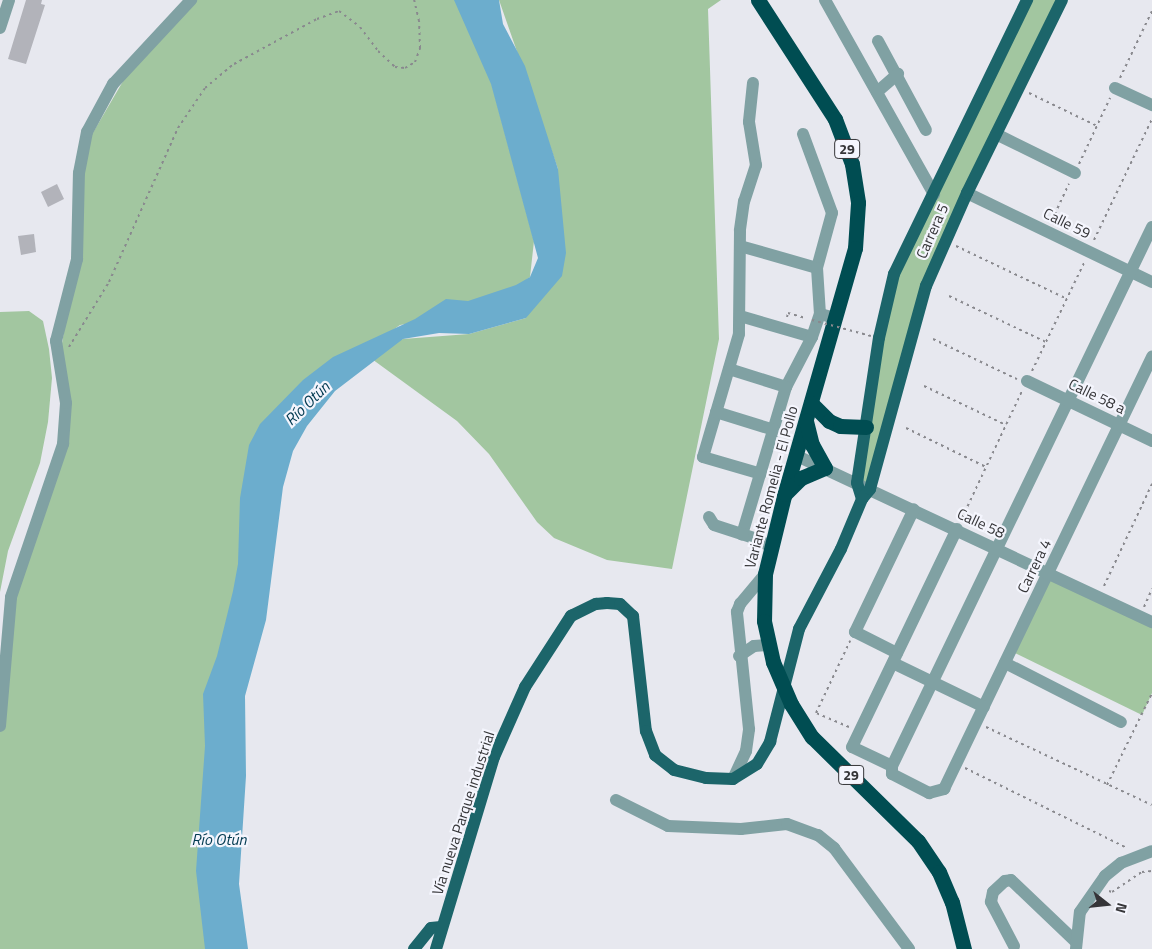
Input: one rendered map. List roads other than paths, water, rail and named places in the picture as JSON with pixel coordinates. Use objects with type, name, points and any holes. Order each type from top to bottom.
[{"type":"highway","name":"Variante Romelia - El Pollo","points":[[758,0],[836,119],[852,164],[858,225],[822,317],[811,403],[784,496],[766,574],[763,606],[768,645],[773,662],[792,704],[812,737],[918,841],[939,872],[952,902],[964,949]]},
{"type":"highway","points":[[811,403],[824,417],[840,426],[866,427]]},
{"type":"highway","points":[[784,496],[801,478],[825,468],[812,445],[806,419]]},
{"type":"main road","name":"Carrera 5","points":[[857,483],[879,338],[894,274],[1027,0]]},
{"type":"main road","name":"Carrera 5","points":[[866,494],[926,286],[967,193],[1062,0]]},
{"type":"main road","points":[[733,779],[757,764],[770,742],[798,629],[841,549],[866,494]]},
{"type":"main road","name":"Vía nueva Parque industrial","points":[[436,949],[441,927],[456,889],[494,757],[523,689],[571,616],[596,604],[607,603],[620,604],[633,616],[646,731],[655,755],[674,770],[706,778],[733,779]]},
{"type":"main road","points":[[414,949],[430,928],[441,927]]},
{"type":"street","points":[[0,28],[9,0]]},
{"type":"street","points":[[0,726],[11,597],[63,444],[66,403],[56,341],[77,260],[80,173],[87,132],[113,84],[191,0]]},
{"type":"street","points":[[825,0],[934,194]]},
{"type":"street","points":[[878,41],[898,74],[926,130]]},
{"type":"street","points":[[876,92],[898,74]]},
{"type":"street","points":[[752,83],[749,122],[756,165],[744,201],[740,246],[740,316],[729,369],[703,457],[761,474]]},
{"type":"street","points":[[1115,88],[1152,105]]},
{"type":"street","points":[[742,535],[786,387],[822,317],[818,268],[832,213],[802,134]]},
{"type":"street","points":[[996,134],[1074,173]]},
{"type":"street","name":"Calle 59","points":[[967,193],[1152,282]]},
{"type":"street","points":[[957,529],[852,747],[892,766],[1152,227]]},
{"type":"street","points":[[740,246],[818,268]]},
{"type":"street","points":[[740,316],[812,338]]},
{"type":"street","name":"Carrera 4","points":[[892,766],[892,774],[929,793],[944,789],[1152,356]]},
{"type":"street","points":[[729,369],[786,387]]},
{"type":"street","name":"Calle 58 a","points":[[1022,380],[1152,441]]},
{"type":"street","points":[[716,412],[774,430]]},
{"type":"street","name":"Calle 58","points":[[796,455],[857,483],[866,494],[914,510],[957,529],[1152,622]]},
{"type":"street","points":[[914,510],[855,632],[933,682],[984,707]]},
{"type":"street","points":[[709,517],[714,525],[772,547]]},
{"type":"street","points":[[733,779],[748,743],[739,656],[737,612],[740,604],[766,574]]},
{"type":"street","points":[[739,656],[754,646],[768,645]]},
{"type":"street","points":[[1005,663],[1121,722]]},
{"type":"street","points":[[616,800],[668,826],[741,829],[787,824],[812,832],[834,848],[909,949]]},
{"type":"street","points":[[1076,946],[1080,912],[1099,885],[1121,863],[1139,854],[1152,851]]},
{"type":"street","points":[[1014,946],[991,902],[993,892],[1005,881],[1011,880],[1076,946]]},
{"type":"water","name":"Río Otún","points":[[454,0],[499,0],[503,24],[525,66],[558,169],[566,253],[562,276],[526,318],[469,334],[439,333],[403,339],[335,391],[307,426],[293,451],[283,487],[266,620],[245,696],[246,776],[239,884],[248,949],[205,949],[196,871],[205,746],[203,694],[217,656],[238,564],[240,498],[249,445],[260,424],[303,380],[333,357],[415,319],[446,299],[468,301],[516,285],[530,277],[538,258],[491,84]]}]
